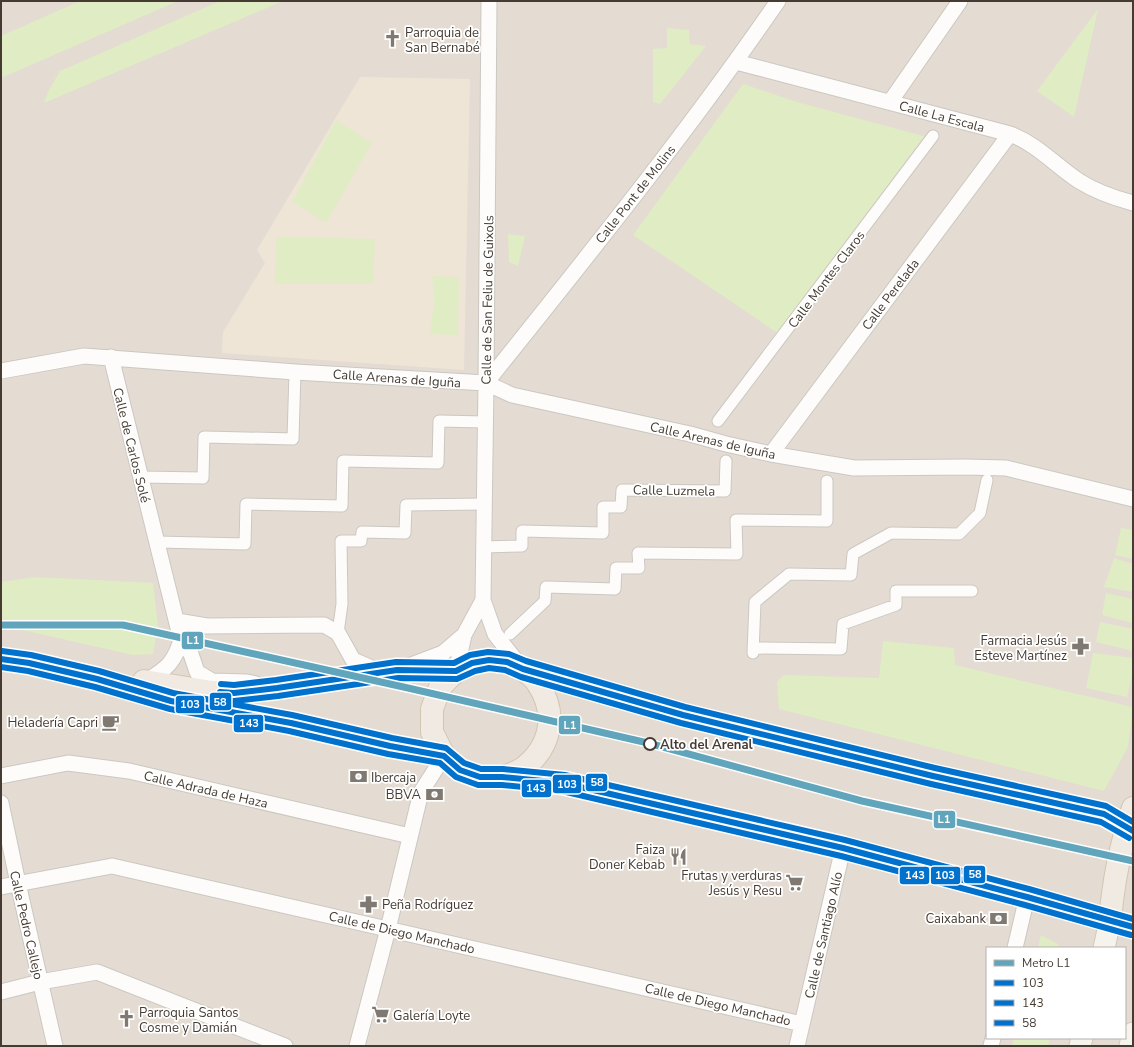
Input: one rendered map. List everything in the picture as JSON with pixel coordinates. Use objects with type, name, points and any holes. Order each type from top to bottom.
[{"type":"main road","points":[[1,659],[28,663],[97,678],[171,701],[291,723],[390,746],[444,756]]},
{"type":"main road","points":[[1104,947],[1110,921],[1112,900],[1131,822],[1104,814],[933,776],[712,722],[523,669],[507,662],[489,660],[472,663],[456,671],[440,687],[432,709],[432,732],[444,756],[460,770],[480,777],[502,777],[563,783],[843,848],[1027,897],[1110,921],[1133,927]]},
{"type":"main road","points":[[502,777],[521,770],[536,757],[546,740],[550,720],[547,700],[544,694],[538,683],[523,669]]},
{"type":"main road","points":[[97,678],[147,681],[212,692],[234,693],[390,671],[456,671]]},
{"type":"main road","points":[[1130,1046],[1133,1033]]},
{"type":"street","name":"Calle de San Feliu de Guixols","points":[[489,1],[483,600],[495,634],[523,669]]},
{"type":"street","name":"Calle Pont de Molins","points":[[486,383],[600,239],[736,62],[778,1]]},
{"type":"street","points":[[890,102],[960,1]]},
{"type":"street","name":"Calle La Escala","points":[[736,62],[1010,134],[1042,152],[1079,181],[1114,198],[1133,203]]},
{"type":"street","name":"Calle Perelada","points":[[771,454],[1010,134]]},
{"type":"street","name":"Calle Montes Claros","points":[[718,421],[933,136]]},
{"type":"street","points":[[1,371],[84,356],[111,358]]},
{"type":"street","name":"Calle Arenas de Iguña","points":[[111,358],[295,372],[486,383],[512,395],[690,434],[771,454],[854,468],[1006,468],[1133,499]]},
{"type":"street","name":"Calle de Carlos Solé","points":[[111,358],[181,640],[191,654],[197,672],[212,681],[247,682],[277,688]]},
{"type":"street","points":[[140,477],[203,478],[204,436],[293,439],[295,372]]},
{"type":"street","points":[[157,542],[245,544],[246,504],[342,506],[343,461],[438,463],[439,421],[485,422]]},
{"type":"street","name":"Calle Luzmela","points":[[483,547],[522,546],[522,532],[603,533],[603,507],[621,507],[622,490],[725,491],[726,461]]},
{"type":"street","points":[[972,591],[896,591],[896,605],[843,624],[841,649],[753,650],[755,602],[790,574],[851,574],[853,554],[891,533],[958,534],[980,513],[987,480]]},
{"type":"street","points":[[510,634],[545,601],[546,588],[615,589],[616,568],[639,568],[638,553],[737,554],[736,520],[827,521],[828,481]]},
{"type":"street","points":[[338,633],[342,604],[341,541],[362,541],[362,532],[405,533],[406,505],[484,504]]},
{"type":"street","name":"Calle de San Feliu de Guixols","points":[[456,671],[464,635],[483,600]]},
{"type":"street","points":[[177,621],[206,626],[324,625],[338,633],[353,660],[390,671]]},
{"type":"street","name":"Calle de San Feliu de Guixols","points":[[390,671],[443,653],[464,635]]},
{"type":"street","points":[[147,681],[166,670],[177,652],[181,640]]},
{"type":"street","points":[[357,1046],[388,928],[421,792],[444,756]]},
{"type":"street","name":"Calle Adrada de Haza","points":[[1,776],[68,763],[129,770],[410,836]]},
{"type":"street","name":"Calle Pedro Callejo","points":[[1,803],[40,982],[60,1045]]},
{"type":"street","name":"Calle de Santiago Alío","points":[[797,1046],[843,848]]},
{"type":"street","name":"Calle de Diego Manchado","points":[[1,887],[112,866],[802,1024]]},
{"type":"street","points":[[1014,947],[1027,897]]},
{"type":"street","points":[[1,992],[40,982],[97,972],[285,1046]]},
{"type":"shaded area","points":[[1,1],[1133,1],[1133,1046],[1,1046]]},
{"type":"shaded area","points":[[360,77],[470,79],[464,370],[222,353],[223,332],[265,263],[257,250]]},
{"type":"green space","points":[[80,1],[178,1],[1,78],[1,36]]},
{"type":"green space","points":[[220,1],[283,1],[44,103],[49,90],[60,71]]},
{"type":"green space","points":[[1098,9],[1074,117],[1037,91]]},
{"type":"green space","points":[[667,28],[689,30],[690,44],[706,46],[660,104],[653,102],[653,49],[667,48]]},
{"type":"green space","points":[[743,84],[797,102],[938,140],[785,338],[633,235]]},
{"type":"green space","points":[[336,120],[372,143],[326,223],[292,202]]},
{"type":"green space","points":[[508,234],[525,236],[518,266],[509,262]]},
{"type":"green space","points":[[276,237],[375,239],[373,284],[275,284]]},
{"type":"green space","points":[[432,276],[459,277],[458,335],[430,334],[434,302]]},
{"type":"green space","points":[[1121,528],[1133,530],[1133,559],[1115,555]]},
{"type":"green space","points":[[1114,558],[1133,564],[1133,592],[1104,587]]},
{"type":"green space","points":[[36,577],[153,583],[158,625],[153,654],[133,655],[1,625],[1,582]]},
{"type":"green space","points":[[1106,593],[1133,599],[1133,623],[1102,615]]},
{"type":"green space","points":[[1100,622],[1133,629],[1133,651],[1096,642]]},
{"type":"green space","points":[[883,641],[954,648],[955,665],[1133,707],[1128,747],[1104,791],[779,709],[777,682],[784,675],[879,678]]},
{"type":"green space","points":[[1093,653],[1133,658],[1133,670],[1127,697],[1086,688]]},
{"type":"green space","points":[[1041,935],[1058,944],[1059,947],[1038,947]]},
{"type":"green space","points":[[1014,1039],[1050,1039],[1048,1046],[1012,1046]]},
{"type":"metro line","name":"L1","points":[[1,625],[123,625],[648,743],[862,801],[1133,861]]},
{"type":"transit line","name":"58","points":[[2,651],[31,655],[99,671],[173,693],[292,715],[392,738],[446,748],[464,763],[481,769],[503,769],[565,775],[845,840],[1029,889],[1133,919]]},
{"type":"transit line","name":"58","points":[[221,684],[234,685],[276,680],[396,662],[454,663],[470,655],[488,652],[509,654],[526,661],[685,707],[935,768],[1106,806],[1133,822]]},
{"type":"transit line","name":"103","points":[[1,659],[29,663],[97,679],[171,701],[291,723],[390,746],[444,756],[460,770],[480,777],[502,777],[563,783],[843,848],[1133,927]]},
{"type":"transit line","name":"103","points":[[220,692],[234,693],[277,688],[397,670],[456,671],[472,663],[489,660],[507,662],[523,669],[683,715],[933,776],[1104,814],[1133,831]]},
{"type":"transit line","name":"143","points":[[1,667],[28,671],[95,687],[170,709],[289,731],[388,754],[440,763],[456,777],[478,785],[502,785],[562,791],[841,856],[1131,935]]},
{"type":"transit line","name":"143","points":[[219,700],[234,701],[278,696],[398,678],[457,679],[475,671],[489,668],[505,670],[521,677],[681,723],[931,784],[1101,822],[1129,838]]},
{"type":"place","name":"Parroquia de San Bernabé","points":[[392,39]]},
{"type":"place","name":"Farmacia Jesús Esteve Martínez","points":[[1080,647]]},
{"type":"place","name":"Heladería Capri","points":[[111,722]]},
{"type":"place","name":"Alto del Arenal","points":[[650,744]]},
{"type":"place","name":"Ibercaja","points":[[358,777]]},
{"type":"place","name":"BBVA","points":[[434,794]]},
{"type":"place","name":"Faiza Doner Kebab","points":[[678,856]]},
{"type":"place","name":"Frutas y verduras Jesús y Resu","points":[[795,882]]},
{"type":"place","name":"Peña Rodríguez","points":[[369,904]]},
{"type":"place","name":"Caixabank","points":[[999,918]]},
{"type":"place","name":"Galería Loyte","points":[[380,1015]]},
{"type":"place","name":"Parroquia Santos Cosme y Damián","points":[[126,1019]]}]
